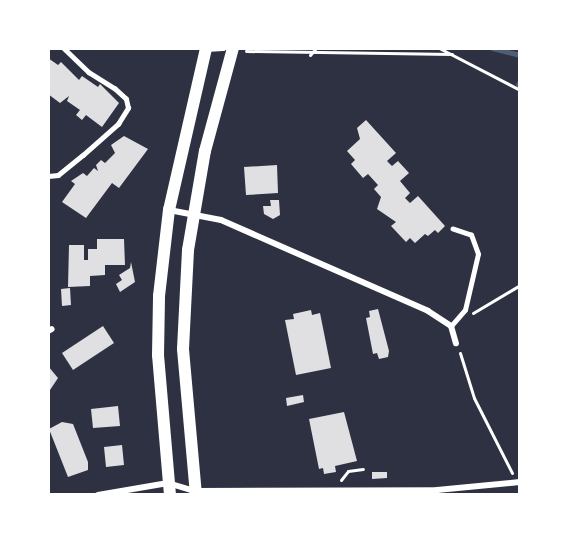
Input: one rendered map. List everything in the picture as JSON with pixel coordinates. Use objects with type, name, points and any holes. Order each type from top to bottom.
[{"type":"main road","points":[[169,489],[158,355],[159,296],[169,210],[204,48]]},
{"type":"main road","points":[[195,493],[183,349],[193,213],[235,48]]},
{"type":"street","points":[[204,48],[223,48]]},
{"type":"street","points":[[169,210],[220,220],[428,311],[451,326],[456,343]]},
{"type":"street","points":[[98,495],[169,489],[195,493],[437,490],[517,483]]},
{"type":"lane","points":[[48,176],[58,176],[83,155],[118,124],[128,108],[121,94],[89,73],[63,48]]},
{"type":"lane","points":[[451,326],[461,317],[478,254],[471,235],[453,229]]},
{"type":"path","points":[[235,48],[310,55],[452,54]]},
{"type":"path","points":[[310,55],[316,48]]},
{"type":"path","points":[[439,48],[520,90]]},
{"type":"path","points":[[461,317],[520,285]]},
{"type":"path","points":[[456,343],[470,390],[508,460],[517,483]]},
{"type":"path","points":[[341,482],[348,471],[363,470]]},
{"type":"building","points":[[48,58],[58,65],[61,62],[79,80],[82,76],[98,87],[100,84],[119,103],[102,127],[86,115],[82,120],[76,115],[80,110],[67,101],[69,96],[60,103],[48,94]]},
{"type":"building","points":[[366,120],[396,153],[387,161],[392,166],[398,161],[409,173],[400,181],[410,193],[405,198],[410,203],[418,196],[445,226],[438,233],[435,230],[428,236],[425,234],[415,243],[410,238],[406,242],[391,226],[396,222],[377,209],[381,197],[374,189],[378,185],[368,174],[363,178],[351,164],[355,160],[347,151],[360,139],[357,128]]},
{"type":"building","points":[[124,136],[148,149],[119,188],[112,183],[86,218],[62,202],[75,184],[71,181],[83,173],[87,176],[94,168],[98,171],[96,165],[101,160],[105,163],[115,153],[111,145]]},
{"type":"building","points":[[277,165],[278,193],[246,195],[244,167]]},
{"type":"building","points":[[270,200],[279,200],[280,215],[273,219],[264,214],[263,206],[271,206]]},
{"type":"building","points":[[97,239],[124,239],[125,265],[105,265],[105,275],[90,276],[90,286],[68,287],[69,245],[84,245],[84,260],[88,260],[88,249],[97,249]]},
{"type":"building","points":[[131,262],[135,282],[120,292],[116,284],[122,280],[119,275],[130,268]]},
{"type":"building","points":[[70,288],[71,305],[62,306],[61,289]]},
{"type":"building","points":[[378,309],[389,351],[388,357],[379,359],[377,353],[373,354],[366,318],[370,317],[369,311]]},
{"type":"building","points":[[311,310],[312,315],[320,313],[331,368],[296,375],[285,320],[294,319],[293,314]]},
{"type":"building","points":[[103,326],[114,343],[73,370],[62,353]]},
{"type":"building","points":[[48,366],[58,378],[48,393]]},
{"type":"building","points":[[303,395],[304,402],[287,406],[286,398]]},
{"type":"building","points":[[118,406],[120,426],[93,428],[91,409]]},
{"type":"building","points":[[344,412],[357,461],[335,466],[336,472],[324,474],[323,468],[319,469],[309,419]]},
{"type":"building","points":[[62,422],[73,424],[88,462],[88,470],[68,477],[49,429]]},
{"type":"building","points":[[122,445],[124,465],[106,467],[104,447]]},
{"type":"building","points":[[372,472],[387,472],[387,478],[372,479]]},
{"type":"waterway","points":[[492,48],[520,55]]}]
